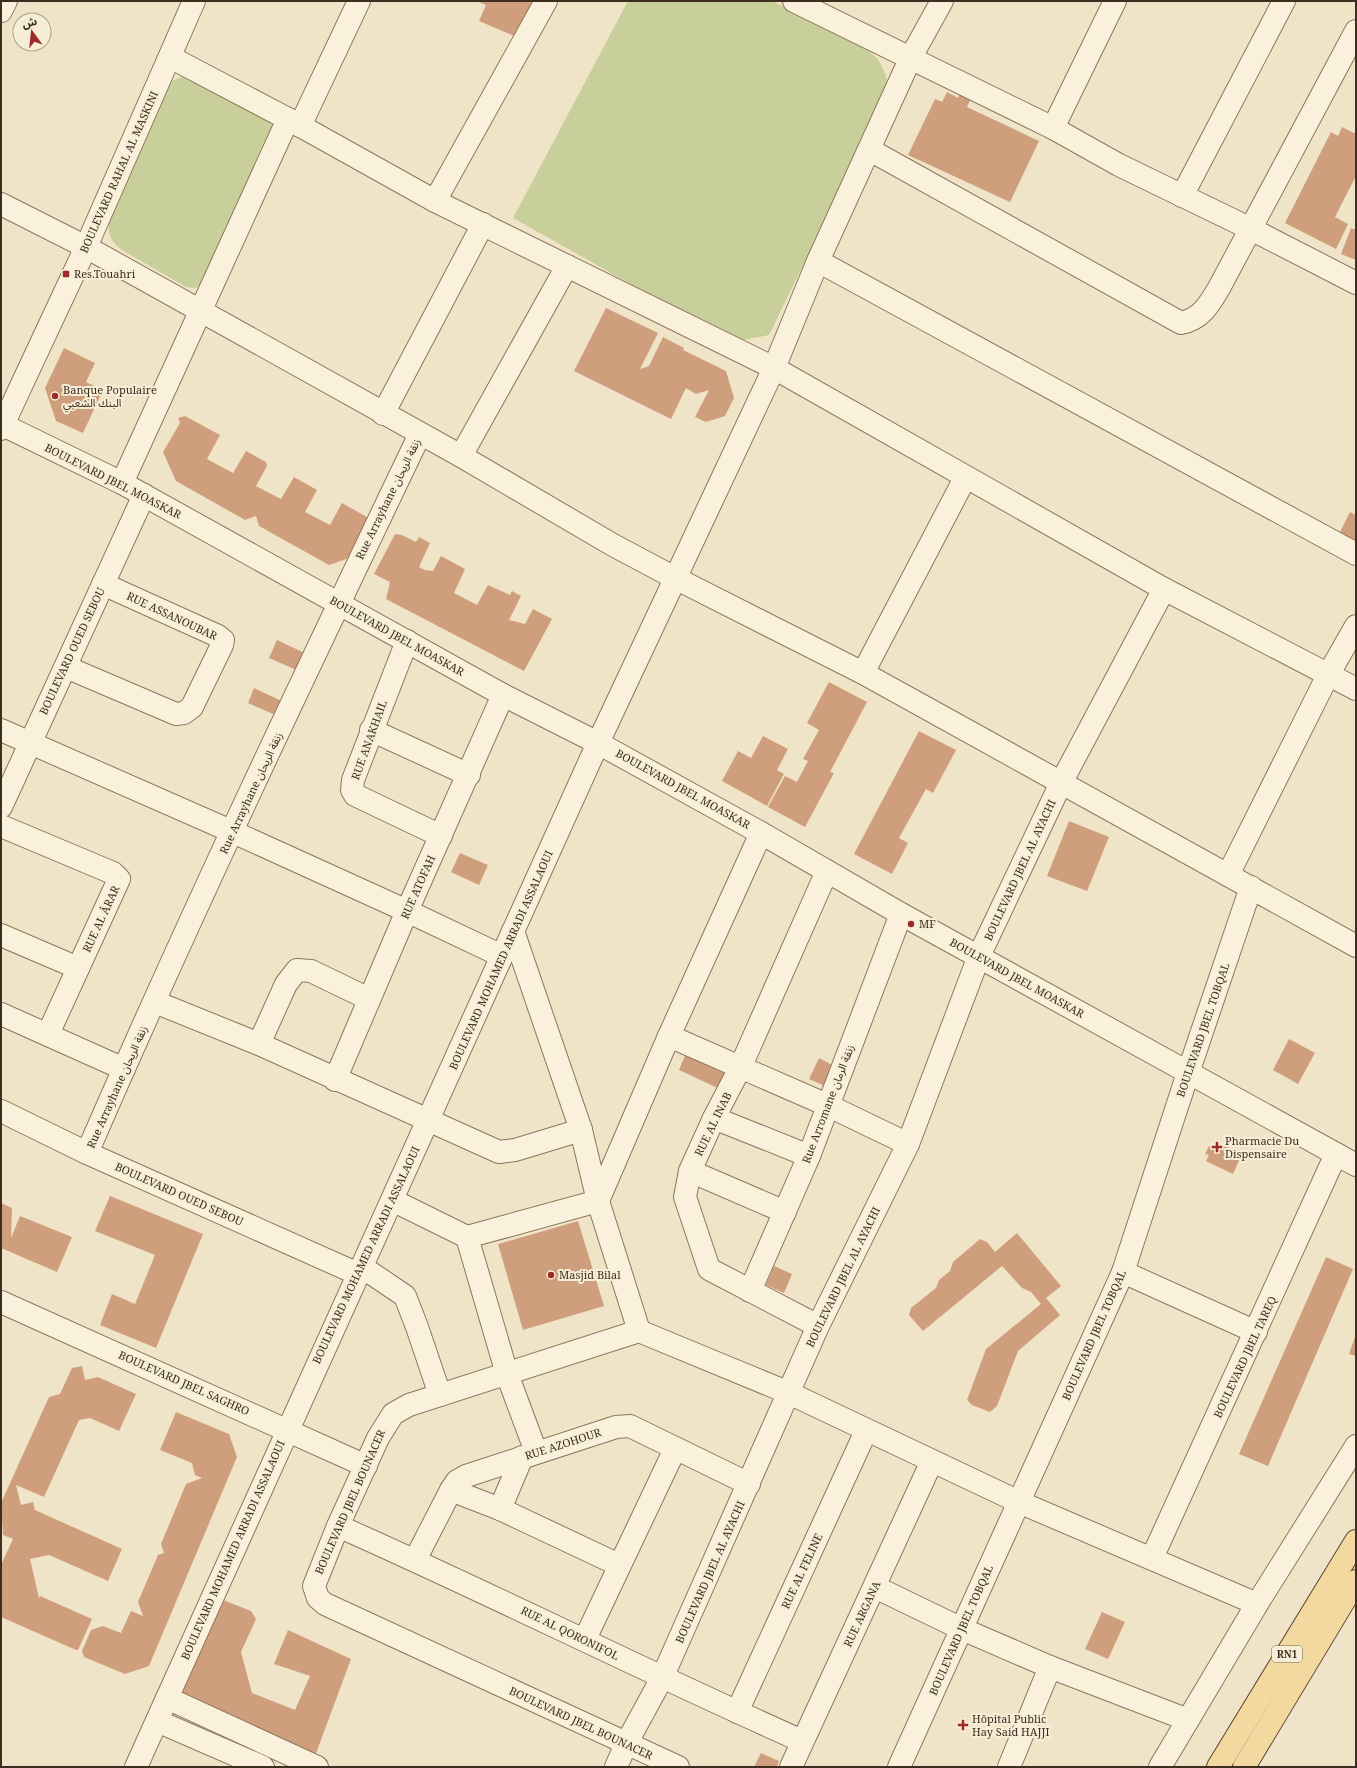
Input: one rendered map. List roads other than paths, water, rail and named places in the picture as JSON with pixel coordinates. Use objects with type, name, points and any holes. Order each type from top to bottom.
[{"type":"main road","name":"RN1","points":[[1218,1767],[1356,1541]]},
{"type":"main road","name":"RN1","points":[[1244,1767],[1356,1581]]},
{"type":"street","points":[[1,11],[6,1]]},
{"type":"street","name":"BOULEVARD RAHAL AL MASKINI","points":[[2,427],[86,248],[194,1]]},
{"type":"street","points":[[122,483],[201,312],[294,122],[358,1]]},
{"type":"street","points":[[435,201],[546,1]]},
{"type":"street","points":[[794,1],[911,57],[1053,128],[1119,165],[1251,229],[1356,283]]},
{"type":"street","name":"BOULEVARD MOHAMED ARRADI ASSALAOUI","points":[[136,1767],[287,1429],[598,743],[774,368],[818,261],[870,150],[911,57],[942,1]]},
{"type":"street","points":[[1053,128],[1115,1]]},
{"type":"street","points":[[1182,196],[1284,1]]},
{"type":"street","points":[[870,150],[1181,323],[1196,319],[1211,302],[1356,31]]},
{"type":"street","points":[[170,56],[294,122],[435,201],[774,368],[965,478],[1164,589],[1356,689]]},
{"type":"street","points":[[1,204],[86,248],[461,456],[613,545],[863,673],[1356,946]]},
{"type":"street","points":[[383,414],[483,224]]},
{"type":"street","points":[[818,261],[1356,554]]},
{"type":"street","points":[[461,456],[567,266]]},
{"type":"street","name":"BOULEVARD JBEL MOASKAR","points":[[2,427],[122,483],[503,695],[598,743],[761,833],[901,914],[1356,1165]]},
{"type":"street","name":"Rue Arrayhane زنقة الريحان","points":[[87,1153],[124,1069],[339,603],[420,434]]},
{"type":"street","points":[[863,673],[965,478]]},
{"type":"street","name":"BOULEVARD OUED SEBOU","points":[[1,807],[144,495]]},
{"type":"street","name":"RUE ASSANOUBAR","points":[[66,667],[176,714],[184,713],[192,707],[222,645],[223,640],[218,636],[103,584]]},
{"type":"street","name":"BOULEVARD JBEL AL AYACHI","points":[[616,1767],[626,1744],[662,1678],[750,1484],[818,1326],[908,1144],[979,956],[1061,783],[1164,589]]},
{"type":"street","points":[[1228,875],[1328,675],[1356,626]]},
{"type":"street","name":"RUE ANAKHAIL","points":[[407,641],[371,730],[353,780],[353,792],[441,836]]},
{"type":"street","name":"RUE ATOFAH","points":[[335,1080],[407,911],[469,775],[503,695]]},
{"type":"street","points":[[1,730],[29,744],[233,832],[502,956]]},
{"type":"street","points":[[371,730],[469,775]]},
{"type":"street","name":"RUE AL ÂRAR","points":[[1,826],[118,876],[119,882],[48,1034]]},
{"type":"street","points":[[598,1201],[669,1036],[761,833]]},
{"type":"street","name":"RUE AL INAB","points":[[818,1326],[709,1270],[686,1197],[690,1172],[714,1118],[740,1068],[827,870]]},
{"type":"street","name":"BOULEVARD JBEL TOBQAL","points":[[899,1767],[1123,1272],[1251,887]]},
{"type":"street","name":"Rue Arromane زنقة الرمان","points":[[750,1291],[809,1156],[827,1105],[901,914]]},
{"type":"street","points":[[513,931],[581,1130],[598,1201],[640,1331],[789,1393],[866,1431],[1019,1502],[1257,1604]]},
{"type":"street","points":[[1,935],[78,968]]},
{"type":"street","points":[[259,1044],[286,984],[297,970],[311,971],[369,999]]},
{"type":"street","points":[[155,1002],[259,1044],[335,1080],[499,1152],[506,1152],[581,1130]]},
{"type":"street","points":[[1,1014],[124,1069]]},
{"type":"street","points":[[669,1036],[827,1105],[908,1144]]},
{"type":"street","name":"BOULEVARD OUED SEBOU","points":[[1,1111],[87,1153],[360,1270],[405,1296],[418,1327],[440,1395]]},
{"type":"street","points":[[714,1118],[809,1156]]},
{"type":"street","name":"BOULEVARD JBEL TAREQ","points":[[1152,1558],[1336,1154]]},
{"type":"street","points":[[690,1172],[785,1212]]},
{"type":"street","points":[[392,1200],[467,1236],[598,1201]]},
{"type":"street","points":[[467,1236],[529,1455],[500,1509]]},
{"type":"street","points":[[1123,1272],[1256,1332]]},
{"type":"street","name":"BOULEVARD JBEL SAGHRO","points":[[1,1302],[287,1429],[366,1466]]},
{"type":"street","name":"BOULEVARD JBEL BOUNACER","points":[[640,1331],[409,1405],[393,1414],[378,1438],[338,1526],[315,1582],[315,1590],[318,1598],[325,1604],[678,1767]]},
{"type":"street","name":"RUE AZOHOUR","points":[[415,1560],[457,1481],[466,1476],[616,1427],[630,1426],[750,1484]]},
{"type":"street","name":"RUE AL FELINE","points":[[737,1712],[866,1431]]},
{"type":"street","points":[[1160,1767],[1257,1604],[1356,1446]]},
{"type":"street","points":[[585,1639],[675,1448]]},
{"type":"street","name":"RUE ARGANA","points":[[791,1767],[932,1461]]},
{"type":"street","points":[[451,1490],[500,1509],[619,1565]]},
{"type":"street","name":"RUE AL QORONIFOL","points":[[338,1526],[585,1639],[662,1678],[802,1741]]},
{"type":"street","points":[[875,1587],[962,1629],[1050,1667],[1188,1720]]},
{"type":"street","points":[[1010,1767],[1050,1667]]},
{"type":"street","points":[[168,1698],[317,1767]]},
{"type":"street","points":[[157,1721],[263,1767]]},
{"type":"place","name":"Res.Touahri","points":[[66,274]]},
{"type":"place","name":"Banque Populaire البنك الشعبي","points":[[55,396]]},
{"type":"place","name":"MF","points":[[911,924]]},
{"type":"place","name":"Pharmacie Du Dispensaire","points":[[1217,1147]]},
{"type":"place","name":"Masjid Bilal","points":[[551,1275]]},
{"type":"place","name":"Hôpital Public Hay Said HAJJI","points":[[963,1725]]}]
